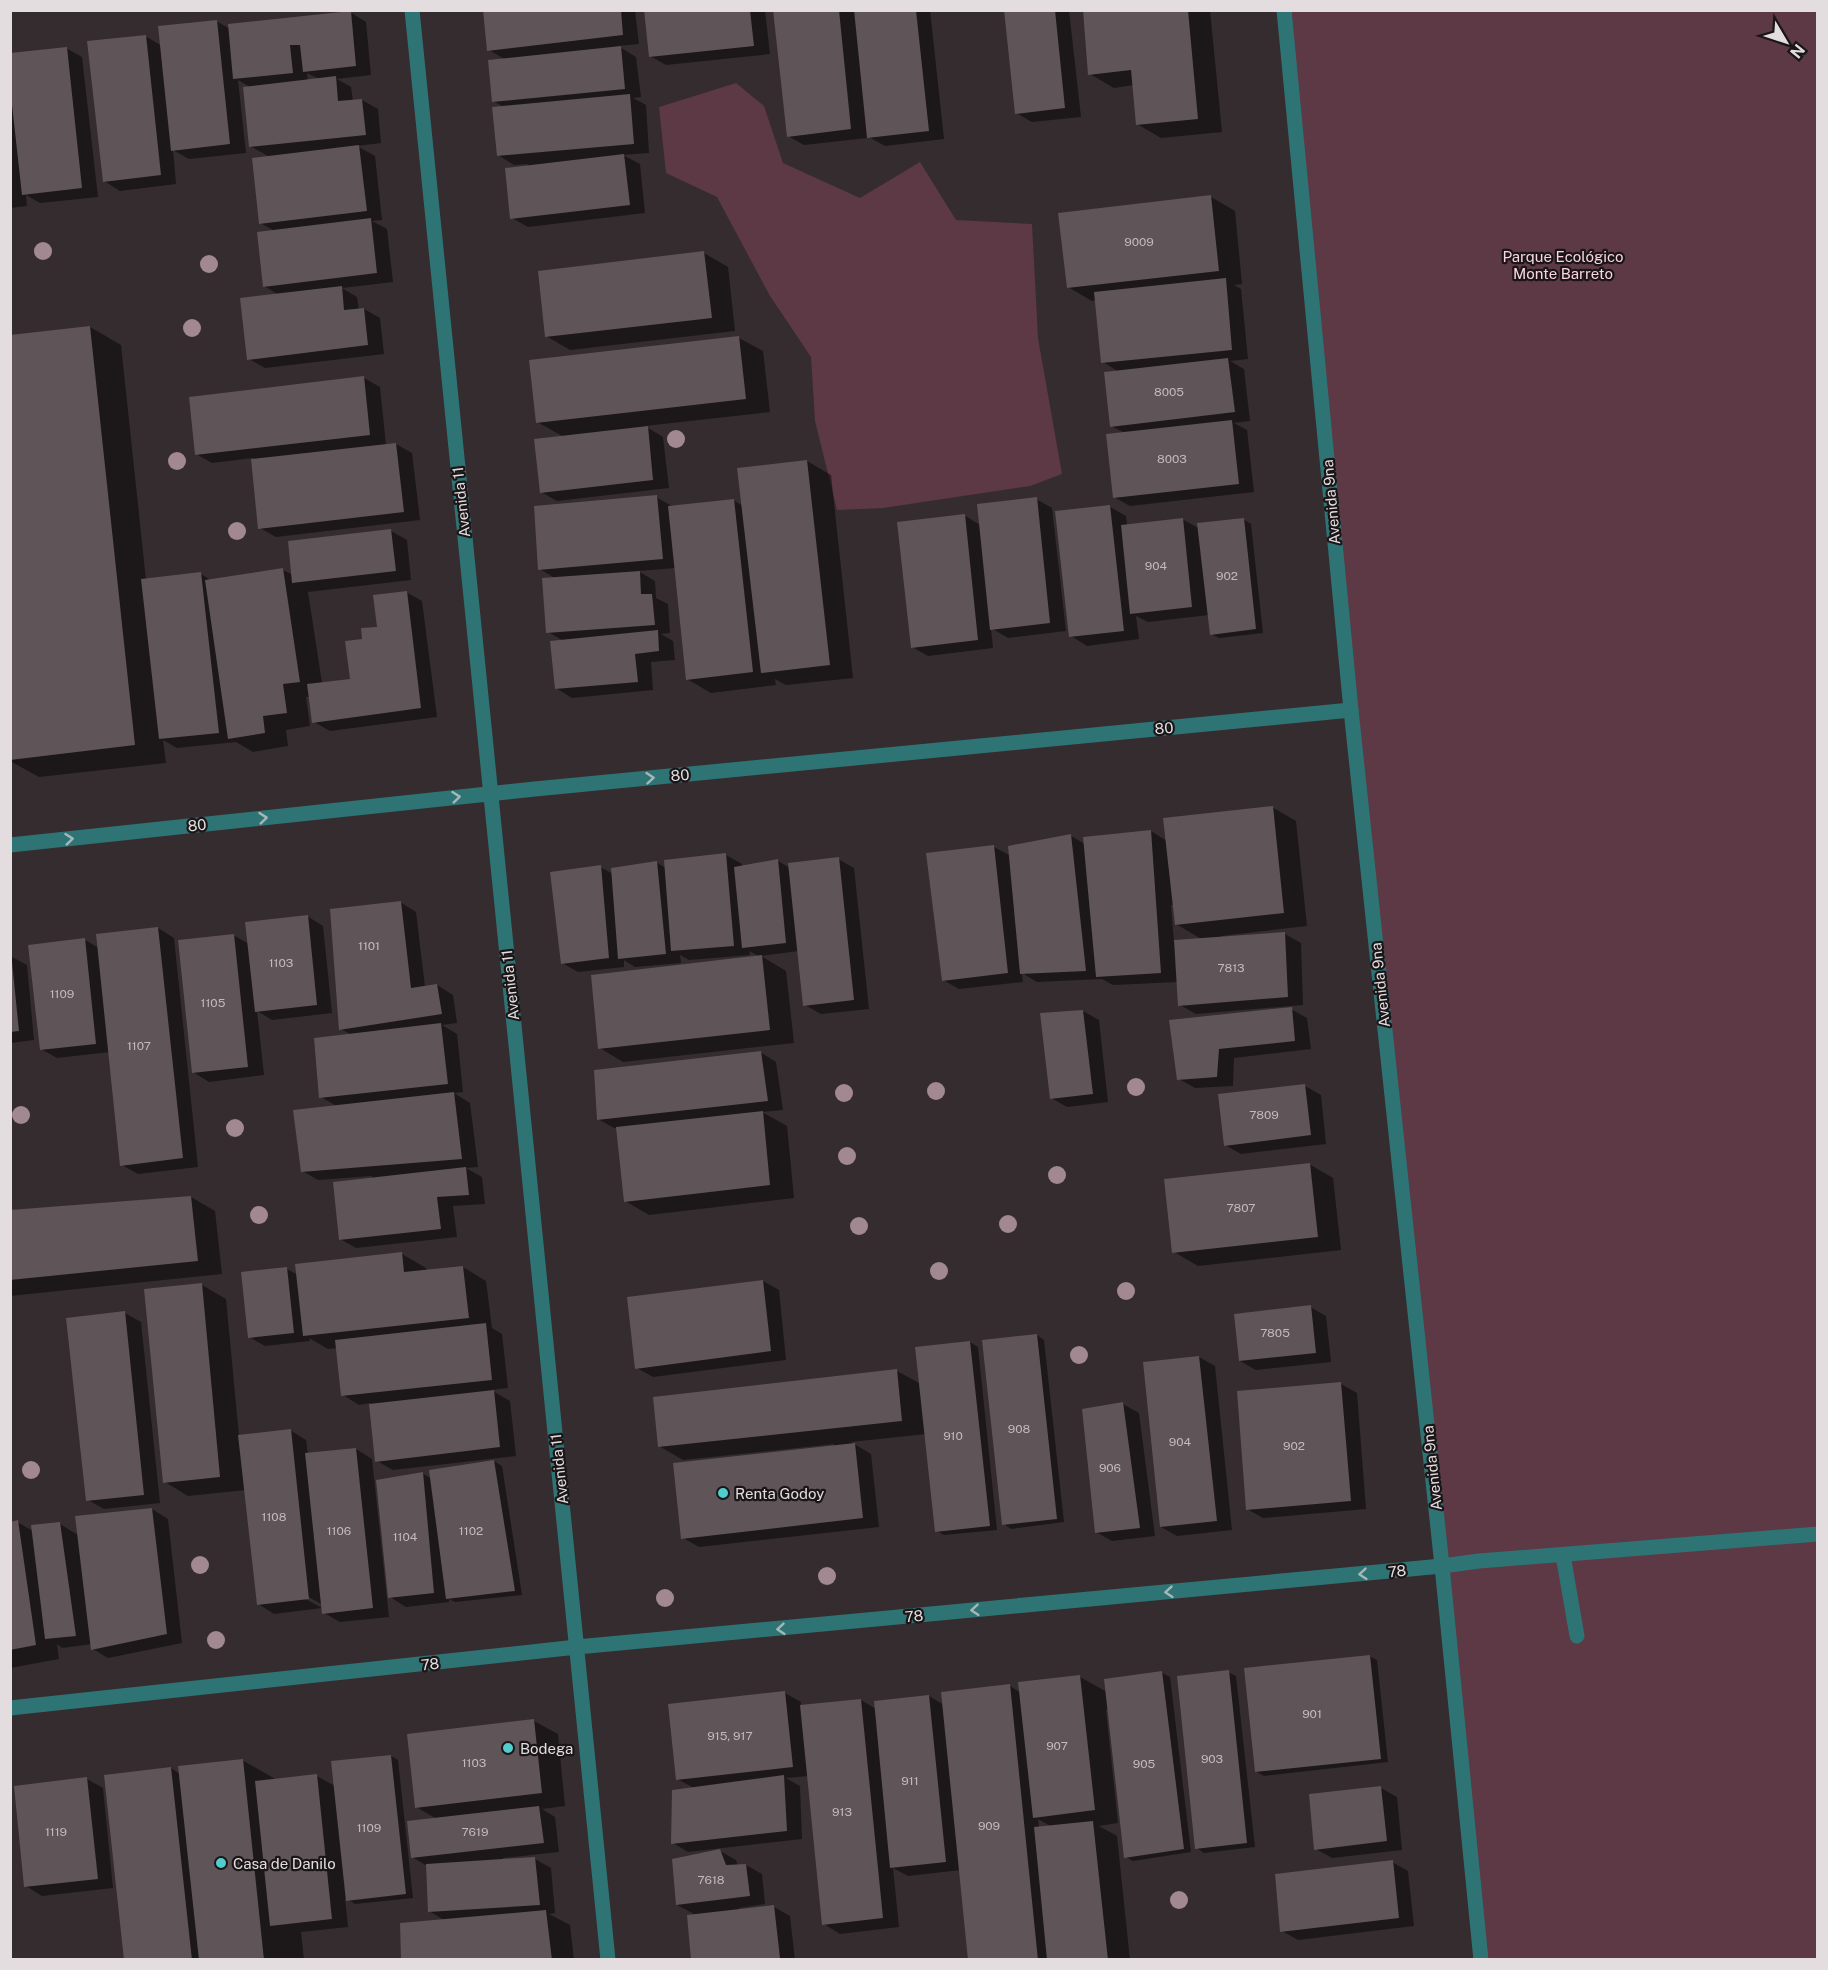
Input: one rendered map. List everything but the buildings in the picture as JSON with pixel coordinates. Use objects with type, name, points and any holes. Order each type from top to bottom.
[{"type":"street","name":"Avenida 11","points":[[412,10],[608,1959]]},
{"type":"street","name":"Avenida 9na","points":[[1284,10],[1351,710],[1442,1566],[1481,1959]]},
{"type":"street","name":"80","points":[[10,845],[490,794],[1351,710]]},
{"type":"street","name":"78","points":[[10,1708],[577,1647],[1442,1566],[1818,1534]]},
{"type":"street","points":[[1563,1555],[1576,1636]]},
{"type":"green space","name":"Parque Ecológico Monte Barreto","points":[[1284,11],[1817,11],[1817,1959],[1481,1959]]},
{"type":"green space","points":[[736,83],[764,106],[783,163],[860,198],[920,162],[956,220],[1032,224],[1038,338],[1062,474],[1030,486],[883,508],[837,510],[815,421],[811,357],[770,296],[717,197],[666,173],[659,107]]},
{"type":"place","name":"Renta Godoy","points":[[723,1493]]},
{"type":"place","name":"Bodega","points":[[508,1748]]},
{"type":"place","name":"Casa de Danilo","points":[[221,1863]]}]
